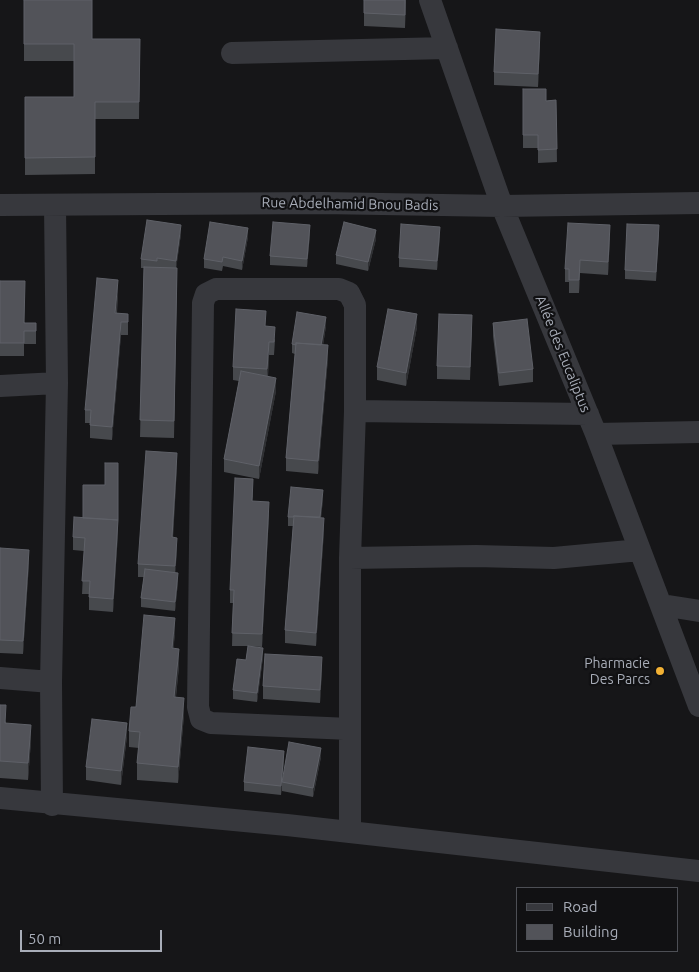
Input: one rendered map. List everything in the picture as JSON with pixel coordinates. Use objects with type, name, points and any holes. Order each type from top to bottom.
[{"type":"street","name":"Allée des Eucaliptus","points":[[430,0],[502,206],[592,424],[699,706]]},
{"type":"street","points":[[232,53],[447,48]]},
{"type":"street","name":"Rue Abdelhamid Bnou Badis","points":[[0,204],[322,203],[502,206],[699,203]]},
{"type":"street","points":[[52,804],[51,682],[57,383],[55,205]]},
{"type":"street","points":[[350,729],[211,723],[201,719],[198,707],[203,303],[206,294],[216,289],[339,289],[349,294],[355,305],[355,411],[350,558],[350,729],[350,832]]},
{"type":"street","points":[[0,386],[57,383]]},
{"type":"street","points":[[355,411],[699,432]]},
{"type":"street","points":[[350,558],[476,556],[554,558],[640,550]]},
{"type":"street","points":[[662,605],[699,611]]},
{"type":"street","points":[[0,678],[51,682]]},
{"type":"street","points":[[0,798],[350,832],[699,871]]},
{"type":"building","points":[[24,0],[92,0],[92,39],[140,39],[139,102],[95,102],[95,157],[25,158],[25,97],[74,97],[74,44],[24,44]]},
{"type":"building","points":[[364,0],[405,0],[405,15],[364,13]]},
{"type":"building","points":[[496,29],[540,32],[538,74],[494,72]]},
{"type":"building","points":[[523,89],[546,89],[546,101],[556,100],[557,149],[538,150],[538,135],[523,135]]},
{"type":"building","points":[[147,220],[181,225],[176,261],[157,258],[157,261],[141,259]]},
{"type":"building","points":[[210,222],[248,228],[242,261],[223,257],[222,262],[204,259]]},
{"type":"building","points":[[273,222],[310,225],[307,259],[270,256]]},
{"type":"building","points":[[344,222],[376,230],[368,262],[336,255]]},
{"type":"building","points":[[568,223],[610,225],[608,262],[580,260],[579,280],[569,280],[569,269],[565,269]]},
{"type":"building","points":[[401,224],[440,227],[437,261],[399,258]]},
{"type":"building","points":[[627,224],[659,225],[656,272],[625,270]]},
{"type":"building","points":[[144,267],[177,268],[174,421],[140,420]]},
{"type":"building","points":[[97,278],[118,280],[115,313],[128,314],[128,322],[121,322],[112,427],[90,425],[91,410],[85,410]]},
{"type":"building","points":[[0,281],[25,281],[24,323],[36,323],[36,331],[24,331],[24,343],[0,343]]},
{"type":"building","points":[[236,309],[266,311],[265,326],[275,327],[274,342],[269,342],[267,369],[233,367]]},
{"type":"building","points":[[388,309],[417,314],[406,373],[377,367]]},
{"type":"building","points":[[297,312],[326,317],[321,345],[292,344]]},
{"type":"building","points":[[439,314],[472,315],[470,367],[437,366]]},
{"type":"building","points":[[527,319],[533,369],[499,373],[493,323]]},
{"type":"building","points":[[296,343],[328,345],[318,461],[286,458]]},
{"type":"building","points":[[241,371],[276,378],[259,466],[224,459]]},
{"type":"building","points":[[146,451],[177,453],[172,537],[177,538],[175,566],[138,564]]},
{"type":"building","points":[[105,463],[118,463],[118,520],[83,518],[83,485],[105,485]]},
{"type":"building","points":[[235,478],[253,479],[252,501],[269,502],[262,634],[232,633],[234,590],[230,590]]},
{"type":"building","points":[[291,487],[323,490],[320,517],[288,517]]},
{"type":"building","points":[[294,516],[324,518],[316,633],[285,630]]},
{"type":"building","points":[[74,517],[118,520],[113,599],[89,597],[90,581],[82,581],[85,538],[73,537]]},
{"type":"building","points":[[0,548],[29,550],[23,641],[0,640]]},
{"type":"building","points":[[145,569],[178,573],[175,602],[141,598]]},
{"type":"building","points":[[144,615],[175,618],[172,648],[179,649],[174,697],[184,698],[178,767],[137,763],[140,732],[129,731],[131,707],[136,707]]},
{"type":"building","points":[[248,646],[263,648],[257,693],[233,690],[237,659],[246,660]]},
{"type":"building","points":[[265,654],[322,657],[320,690],[263,686]]},
{"type":"building","points":[[0,705],[6,705],[5,723],[31,725],[28,763],[0,761]]},
{"type":"building","points":[[92,719],[127,723],[121,771],[86,767]]},
{"type":"building","points":[[289,742],[321,748],[313,788],[282,782]]},
{"type":"building","points":[[248,747],[284,751],[281,786],[244,782]]},
{"type":"place","name":"Pharmacie Des Parcs","points":[[660,671]]}]
